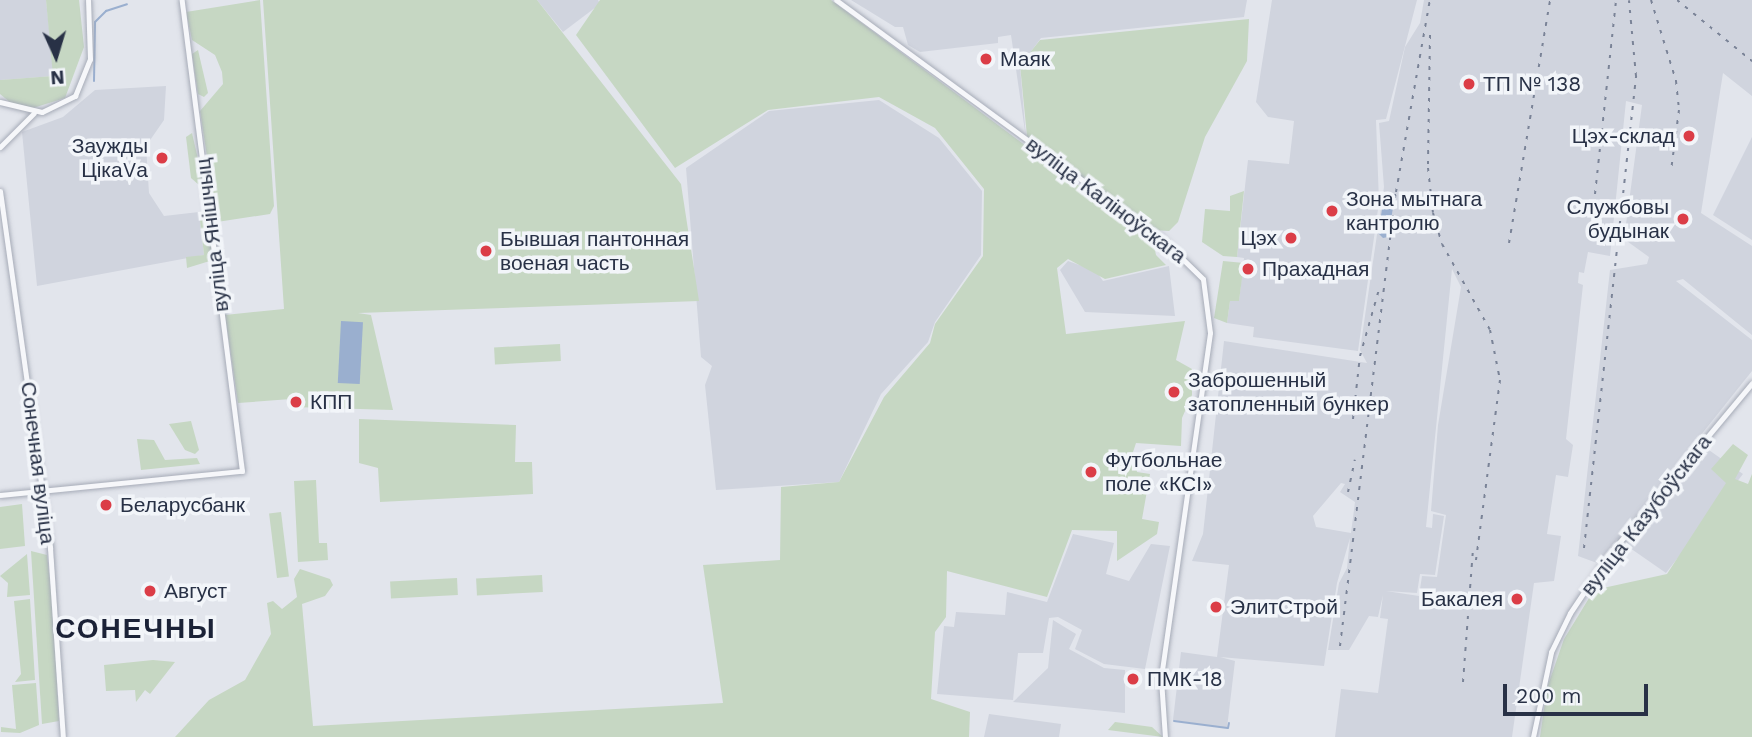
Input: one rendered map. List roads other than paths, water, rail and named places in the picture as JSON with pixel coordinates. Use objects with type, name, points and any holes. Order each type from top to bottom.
[{"type":"street","points":[[0,147],[34,113],[66,104],[83,84],[90,59],[88,0]]},
{"type":"street","name":"вуліца Янішчыц","points":[[42,491],[242,471],[182,0]]},
{"type":"street","name":"вуліца Каліноўскага","points":[[836,0],[1160,237],[1203,279],[1210,333],[1161,679],[1165,737]]},
{"type":"street","points":[[0,102],[34,113]]},
{"type":"street","name":"Сонечная вуліца","points":[[0,191],[42,491],[63,737]]},
{"type":"street","name":"вуліца Казубоўскага","points":[[1533,737],[1551,652],[1570,613],[1608,556],[1752,383]]},
{"type":"street","points":[[0,495],[42,491]]},
{"type":"water","points":[[1385,192],[1395,196],[1388,237],[1383,238],[1378,233]]},
{"type":"water","points":[[341,321],[363,322],[360,384],[338,383]]},
{"type":"waterway","points":[[94,81],[95,22],[106,11],[127,4]]},
{"type":"waterway","points":[[1174,721],[1228,728],[1229,723]]},
{"type":"railway","points":[[1340,646],[1396,192],[1430,0]]},
{"type":"railway","points":[[1509,243],[1550,0]]},
{"type":"railway","points":[[1595,194],[1616,0]]},
{"type":"railway","points":[[1584,548],[1636,76],[1629,0]]},
{"type":"railway","points":[[1651,0],[1676,81],[1679,110],[1671,171]]},
{"type":"railway","points":[[1677,0],[1752,61]]},
{"type":"railway","points":[[1430,35],[1428,168],[1433,213],[1442,244],[1490,330],[1500,380],[1476,560]]},
{"type":"railway","points":[[1353,419],[1360,356],[1380,286]]},
{"type":"railway","points":[[1348,492],[1355,460]]},
{"type":"railway","points":[[1463,682],[1473,550]]},
{"type":"place","name":"Маяк","points":[[986,59]]},
{"type":"place","name":"ТП № 138","points":[[1469,84]]},
{"type":"place","name":"Цэх-склад","points":[[1689,136]]},
{"type":"place","name":"Заужды ЦікаVа","points":[[162,158]]},
{"type":"place","name":"Зона мытнага кантролю","points":[[1332,211]]},
{"type":"place","name":"Службовы будынак","points":[[1683,219]]},
{"type":"place","name":"Цэх","points":[[1291,238]]},
{"type":"place","name":"Бывшая пантонная военая часть","points":[[486,251]]},
{"type":"place","name":"Прахадная","points":[[1248,269]]},
{"type":"place","name":"Заброшенный затопленный бункер","points":[[1174,392]]},
{"type":"place","name":"КПП","points":[[296,402]]},
{"type":"place","name":"Футбольнае поле «КСІ»","points":[[1091,472]]},
{"type":"place","name":"Беларусбанк","points":[[106,505]]},
{"type":"place","name":"Август","points":[[150,591]]},
{"type":"place","name":"Бакалея","points":[[1517,599]]},
{"type":"place","name":"ЭлитСтрой","points":[[1216,607]]},
{"type":"place","name":"ПМК-18","points":[[1133,679]]},
{"type":"district","name":"СОНЕЧНЫ","points":[[136,629]]}]
